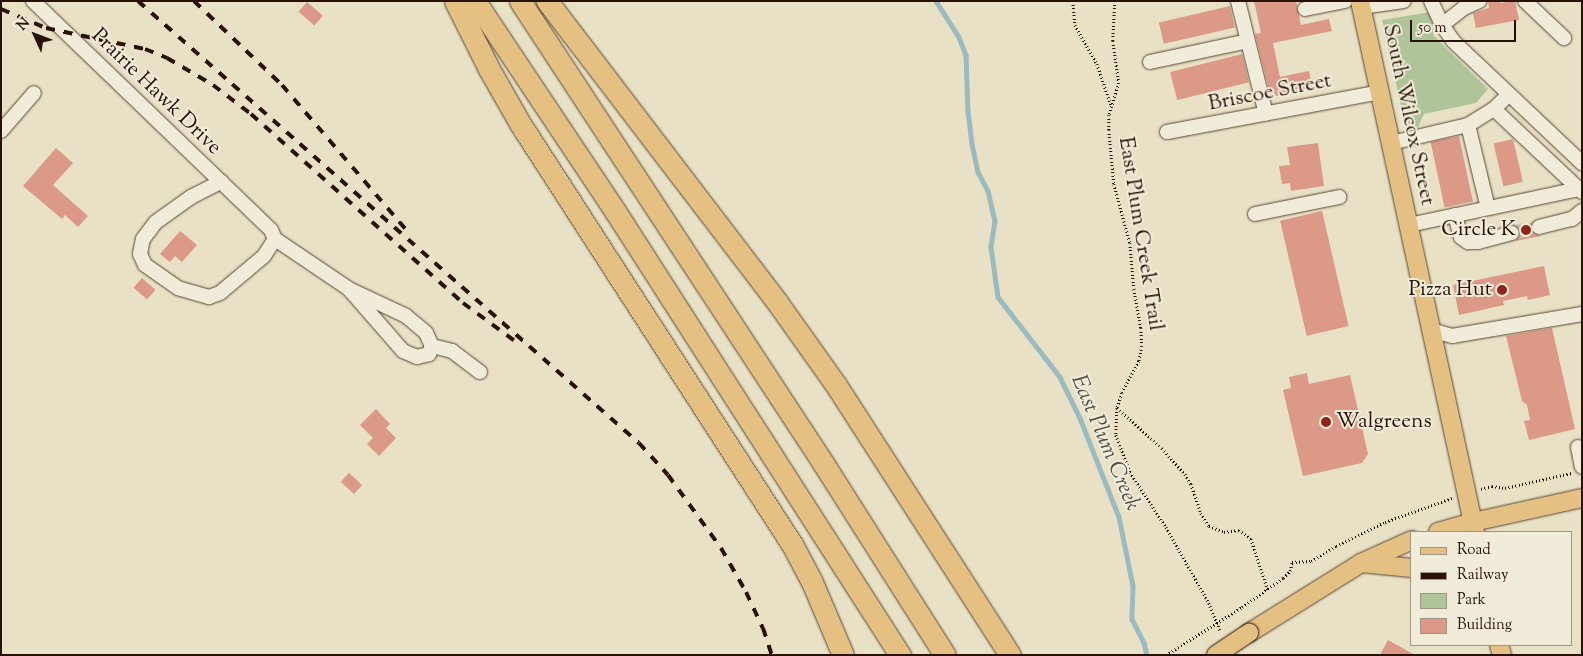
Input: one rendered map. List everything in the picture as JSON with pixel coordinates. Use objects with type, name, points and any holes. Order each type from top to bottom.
[{"type":"highway","points":[[455,1],[521,125],[793,546],[815,590],[843,655]]},
{"type":"highway","points":[[475,1],[615,211],[900,655]]},
{"type":"highway","points":[[520,1],[823,463],[945,655]]},
{"type":"highway","points":[[547,1],[777,302],[831,378],[1010,655]]},
{"type":"main road","name":"South Wilcox Street","points":[[1355,3],[1381,92],[1474,527]]},
{"type":"main road","points":[[1445,531],[1474,527],[1582,498]]},
{"type":"main road","points":[[1216,655],[1361,562],[1410,541]]},
{"type":"main road","points":[[1361,562],[1410,568]]},
{"type":"street","name":"Prairie Hawk Drive","points":[[33,1],[271,230],[275,239]]},
{"type":"street","points":[[1238,1],[1266,114]]},
{"type":"street","points":[[1305,9],[1355,3],[1404,1]]},
{"type":"street","points":[[1431,1],[1442,25],[1453,41],[1508,96],[1582,163]]},
{"type":"street","points":[[1442,25],[1464,8],[1479,1]]},
{"type":"street","points":[[1525,1],[1564,38]]},
{"type":"street","points":[[1150,62],[1248,41]]},
{"type":"street","name":"Briscoe Street","points":[[1166,132],[1381,92]]},
{"type":"street","points":[[1,131],[34,93]]},
{"type":"street","points":[[1391,143],[1468,125],[1494,109],[1508,96]]},
{"type":"street","points":[[1494,109],[1580,190]]},
{"type":"street","points":[[1468,125],[1488,208]]},
{"type":"street","points":[[221,182],[191,197],[156,222],[143,239],[140,254],[145,265],[178,288],[208,297],[220,293],[241,278],[264,256],[275,239],[349,289],[406,316],[426,333],[432,346],[429,354],[417,357],[403,351],[349,289]]},
{"type":"street","points":[[1409,225],[1580,190]]},
{"type":"street","points":[[1255,214],[1339,197]]},
{"type":"street","points":[[1539,226],[1572,219],[1582,211]]},
{"type":"street","points":[[1455,215],[1461,237],[1468,242],[1478,242],[1512,234]]},
{"type":"street","points":[[1431,330],[1452,336],[1582,314]]},
{"type":"street","points":[[432,346],[452,351],[480,372]]},
{"type":"street","points":[[1577,470],[1578,447]]},
{"type":"path","name":"East Plum Creek Trail","points":[[1073,1],[1075,25],[1097,64],[1111,106],[1109,130],[1114,184],[1130,243],[1134,289],[1141,328],[1142,346],[1140,361],[1122,393],[1117,408],[1116,435],[1130,472],[1152,503],[1175,543],[1209,603],[1223,636]]},
{"type":"path","points":[[1111,106],[1119,84],[1113,41],[1115,1]]},
{"type":"path","points":[[1117,408],[1162,448],[1185,474],[1192,484],[1201,514],[1209,526],[1224,532],[1240,530],[1251,539],[1268,590]]},
{"type":"path","points":[[1166,655],[1268,590],[1284,578],[1290,570],[1292,562],[1311,561],[1384,522],[1466,494],[1492,486],[1505,488],[1577,470]]},
{"type":"green space","points":[[1430,12],[1434,36],[1488,89],[1476,103],[1424,114],[1418,127],[1406,129],[1382,20]]},
{"type":"building","points":[[1254,1],[1296,1],[1301,25],[1329,19],[1332,31],[1273,43],[1280,77],[1309,71],[1312,88],[1271,97],[1255,34],[1261,33]]},
{"type":"building","points":[[1488,1],[1500,1],[1500,3],[1515,1],[1519,20],[1476,28],[1473,13],[1489,8]]},
{"type":"building","points":[[307,2],[323,16],[314,26],[298,12]]},
{"type":"building","points":[[1230,6],[1235,27],[1164,44],[1159,22]]},
{"type":"building","points":[[1242,54],[1249,82],[1177,100],[1170,72]]},
{"type":"building","points":[[1459,136],[1473,202],[1445,208],[1431,142]]},
{"type":"building","name":"Circle K","points":[[1513,139],[1523,182],[1503,186],[1494,143]]},
{"type":"building","points":[[1318,143],[1324,186],[1291,191],[1290,183],[1282,184],[1279,166],[1290,165],[1287,147]]},
{"type":"building","points":[[56,148],[73,163],[53,185],[88,216],[78,227],[65,215],[62,219],[23,186]]},
{"type":"building","points":[[1322,211],[1349,326],[1307,336],[1280,221]]},
{"type":"building","points":[[1532,223],[1532,233],[1541,236],[1515,241],[1521,235],[1517,226]]},
{"type":"building","points":[[180,231],[197,245],[182,262],[175,256],[170,262],[160,254]]},
{"type":"building","name":"Pizza Hut","points":[[1544,266],[1550,295],[1528,300],[1527,296],[1503,301],[1504,305],[1459,315],[1453,285]]},
{"type":"building","points":[[142,278],[156,290],[147,300],[133,288]]},
{"type":"building","points":[[1552,328],[1575,429],[1529,440],[1524,421],[1530,420],[1527,405],[1522,401],[1506,336]]},
{"type":"building","name":"Walgreens","points":[[1307,373],[1309,384],[1350,375],[1368,454],[1362,463],[1303,476],[1283,390],[1291,388],[1289,377]]},
{"type":"building","points":[[376,409],[390,424],[386,428],[396,438],[379,456],[367,444],[373,438],[360,425]]},
{"type":"building","points":[[349,473],[362,485],[354,494],[341,482]]},
{"type":"building","points":[[1388,640],[1415,655],[1380,655]]},
{"type":"waterway","name":"East Plum Creek","points":[[936,1],[959,37],[966,55],[968,111],[972,144],[978,172],[988,191],[995,221],[991,247],[998,297],[1060,377],[1080,418],[1119,517],[1133,586],[1132,619],[1144,643],[1147,655]]},
{"type":"tunnel","points":[[1512,233],[1539,227]]},
{"type":"railway","points":[[138,1],[639,443],[668,475],[721,548],[746,592],[763,628],[772,655]]},
{"type":"railway","points":[[194,1],[282,85],[409,233]]},
{"type":"railway","points":[[1,9],[46,28],[145,49],[167,58],[213,85],[251,114],[463,303],[515,341]]},
{"type":"place","name":"Circle K","points":[[1526,230]]},
{"type":"place","name":"Pizza Hut","points":[[1502,290]]},
{"type":"place","name":"Walgreens","points":[[1326,422]]}]
